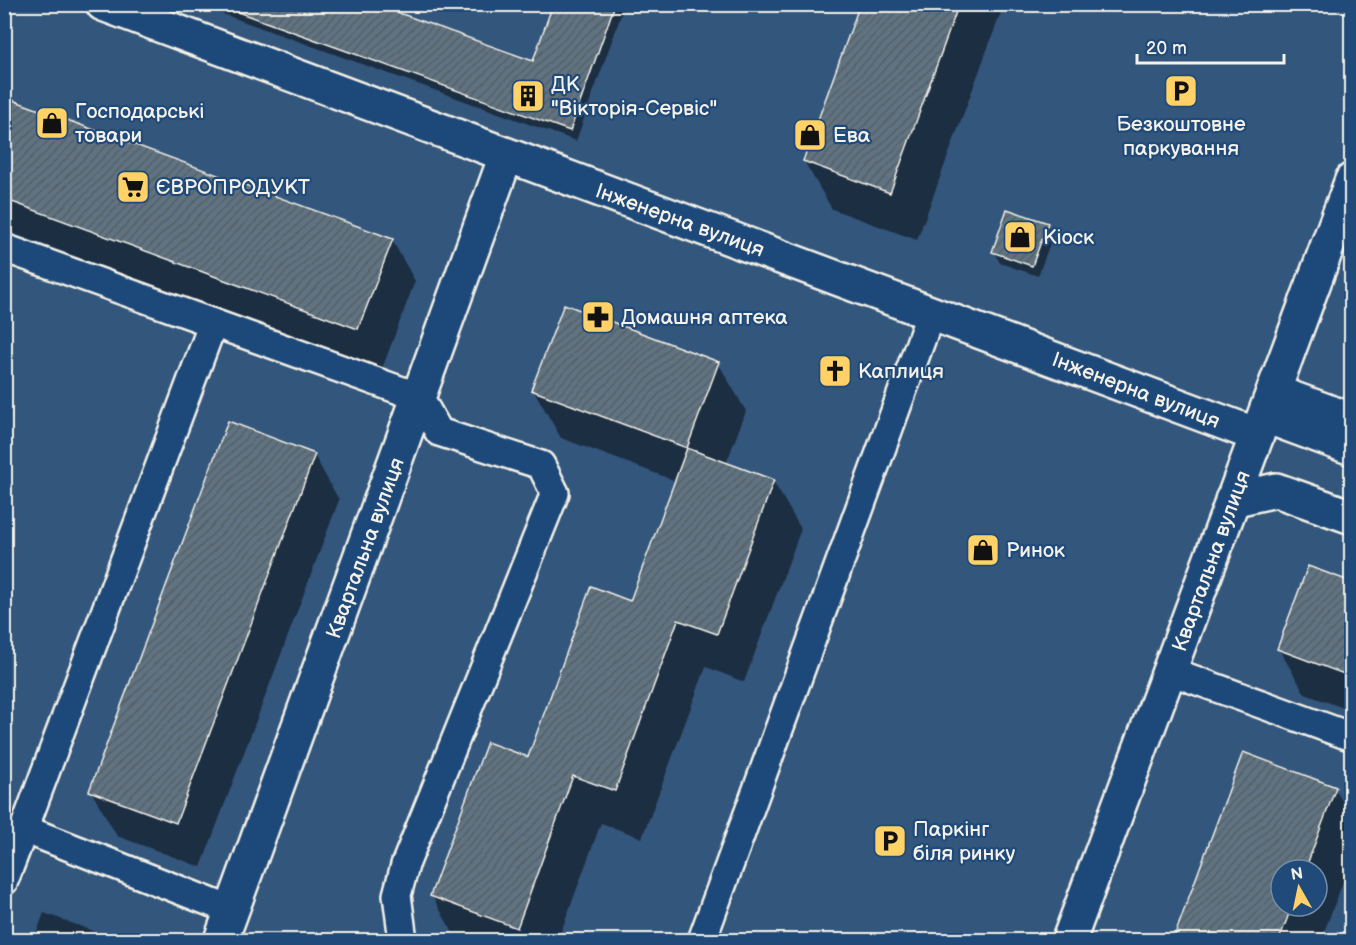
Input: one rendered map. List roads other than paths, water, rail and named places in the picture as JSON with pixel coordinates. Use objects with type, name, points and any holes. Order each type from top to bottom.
[{"type":"street","name":"Інженерна вулиця","points":[[103,4],[931,313],[1266,414],[1352,448]]},
{"type":"street","name":"Квартальна вулиця","points":[[227,926],[506,156]]},
{"type":"street","name":"Квартальна вулиця","points":[[1069,940],[1352,180]]},
{"type":"street","points":[[1232,500],[1276,489],[1352,517]]},
{"type":"lane","points":[[4,248],[419,397],[439,432],[541,465],[555,493],[405,865],[397,896],[403,940]]},
{"type":"lane","points":[[702,940],[931,313]]},
{"type":"lane","points":[[4,881],[213,323]]},
{"type":"lane","name":"Інженерна вулиця","points":[[1266,414],[1352,417]]},
{"type":"lane","points":[[1170,671],[1352,737]]},
{"type":"lane","points":[[24,830],[227,926]]},
{"type":"place","name":"Безкоштовне паркування","points":[[1181,91]]},
{"type":"place","name":"ДК \"Вікторія-Сервіс\"","points":[[528,96]]},
{"type":"place","name":"Господарські товари","points":[[52,123]]},
{"type":"place","name":"Ева","points":[[810,135]]},
{"type":"place","name":"ЄВРОПРОДУКТ","points":[[133,187]]},
{"type":"place","name":"Кіоск","points":[[1020,237]]},
{"type":"place","name":"Домашня аптека","points":[[598,317]]},
{"type":"place","name":"Каплиця","points":[[835,371]]},
{"type":"place","name":"Ринок","points":[[983,550]]},
{"type":"place","name":"Паркінг біля ринку","points":[[890,841]]}]
